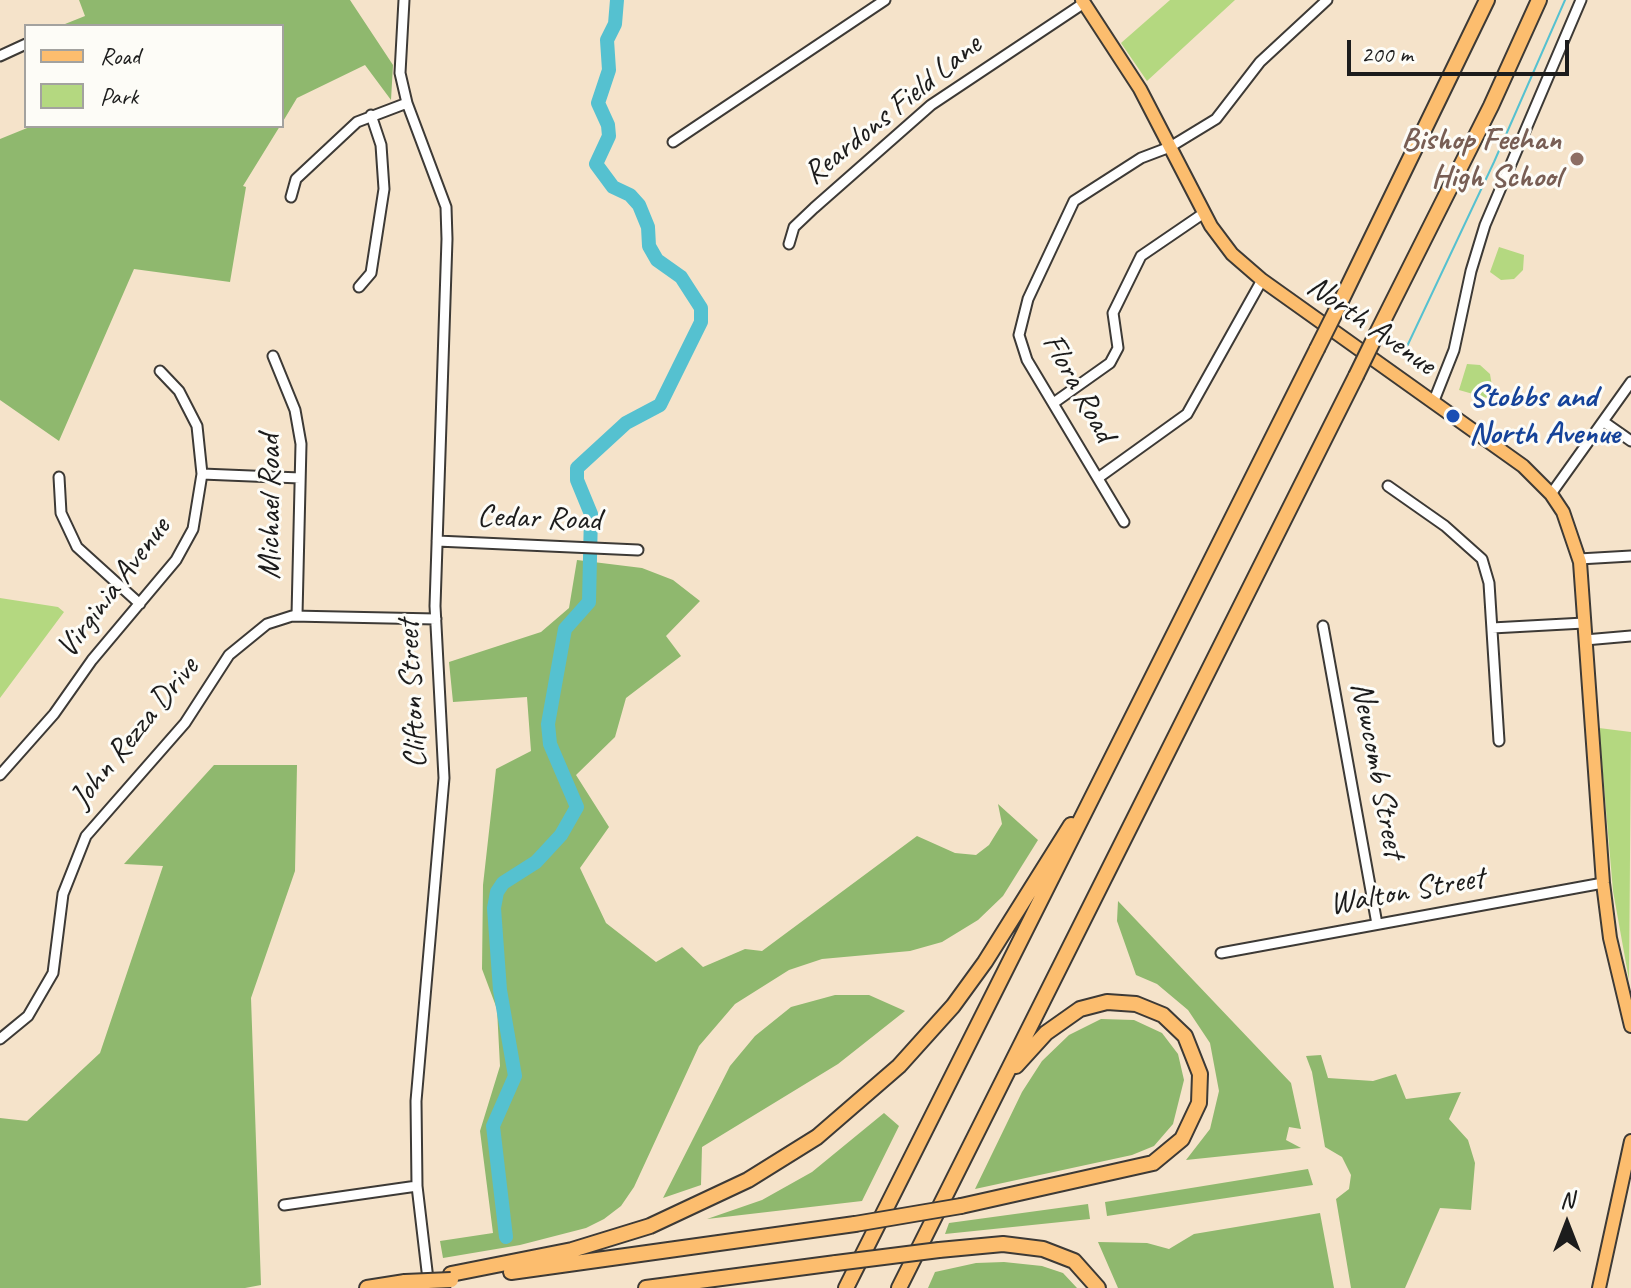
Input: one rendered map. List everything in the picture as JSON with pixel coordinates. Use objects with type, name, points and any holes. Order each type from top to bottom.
[{"type":"highway","points":[[846,1288],[1339,305],[1487,0]]},
{"type":"highway","points":[[899,1288],[1485,118],[1539,0]]},
{"type":"highway","points":[[451,1277],[559,1253],[650,1226],[748,1180],[817,1137],[879,1085],[953,1006],[990,955],[1059,840],[1093,796]]},
{"type":"highway","points":[[367,1288],[855,1224],[961,1206],[1153,1163],[1175,1147],[1188,1131],[1197,1113],[1201,1084],[1195,1054],[1178,1028],[1154,1010],[1117,1001],[1089,1006],[1063,1019],[1037,1041],[1003,1081]]},
{"type":"highway","points":[[646,1288],[1003,1244],[1043,1249],[1074,1261],[1098,1288]]},
{"type":"highway","points":[[906,1288],[915,1256]]},
{"type":"main road","name":"North Avenue","points":[[1083,1],[1140,89],[1204,213],[1225,246],[1262,280],[1523,466],[1551,494],[1573,535],[1579,559],[1603,883],[1610,938],[1631,1024]]},
{"type":"main road","points":[[1599,1288],[1631,1141]]},
{"type":"street","name":"Clifton Street","points":[[404,0],[400,73],[407,103],[436,174],[447,224],[436,619],[444,778],[416,1101],[417,1186],[429,1288]]},
{"type":"street","points":[[673,142],[885,0]]},
{"type":"street","name":"Flora Road","points":[[1124,522],[1055,402],[1027,360],[1019,335],[1028,299],[1074,201],[1141,158],[1170,147],[1216,119],[1260,62],[1327,0]]},
{"type":"street","points":[[1433,403],[1454,350],[1485,225],[1581,0]]},
{"type":"street","name":"Reardons Field Lane","points":[[789,244],[794,227],[931,105],[1083,1]]},
{"type":"street","points":[[0,56],[24,45]]},
{"type":"street","points":[[291,197],[296,179],[357,122],[407,103]]},
{"type":"street","points":[[359,287],[371,273],[384,189],[381,145],[371,115]]},
{"type":"street","points":[[1055,402],[1110,363],[1118,348],[1113,313],[1141,256],[1204,213]]},
{"type":"street","points":[[1098,478],[1187,414],[1262,280]]},
{"type":"street","name":"Michael Road","points":[[273,356],[295,410],[301,444],[297,615]]},
{"type":"street","name":"Virginia Avenue","points":[[0,775],[54,714],[92,660],[140,604],[188,540],[197,515],[202,474],[201,446],[190,408],[160,371]]},
{"type":"street","points":[[1551,494],[1631,382]]},
{"type":"street","points":[[1604,422],[1631,441]]},
{"type":"street","points":[[202,474],[300,478]]},
{"type":"street","points":[[59,477],[61,513],[77,547],[140,604]]},
{"type":"street","points":[[1388,486],[1469,544],[1482,559],[1489,583],[1499,741]]},
{"type":"street","name":"Cedar Road","points":[[437,541],[638,550]]},
{"type":"street","points":[[1579,559],[1631,556]]},
{"type":"street","name":"John Rezza Drive","points":[[0,1039],[28,1016],[48,984],[63,894],[86,836],[185,723],[229,655],[267,624],[297,615],[436,619]]},
{"type":"street","points":[[1492,628],[1584,623]]},
{"type":"street","name":"Newcomb Street","points":[[1323,626],[1377,924]]},
{"type":"street","points":[[1585,640],[1631,636]]},
{"type":"street","name":"Walton Street","points":[[1221,953],[1603,883]]},
{"type":"street","points":[[284,1205],[417,1186]]},
{"type":"green space","points":[[79,0],[350,0],[393,65],[391,100],[365,65],[297,98],[284,120],[284,24],[65,24],[85,16]]},
{"type":"green space","points":[[1170,0],[1235,0],[1147,81],[1121,43]]},
{"type":"green space","points":[[27,128],[279,128],[243,186],[246,187],[230,282],[134,269],[59,441],[0,400],[0,139]]},
{"type":"green space","points":[[1499,247],[1524,255],[1523,270],[1514,279],[1501,280],[1490,272]]},
{"type":"green space","points":[[1467,364],[1480,365],[1490,374],[1492,386],[1487,398],[1459,390]]},
{"type":"green space","points":[[577,560],[642,568],[673,580],[700,601],[666,636],[681,656],[626,698],[615,737],[576,775],[609,827],[580,868],[606,923],[656,962],[682,947],[703,967],[745,949],[762,951],[917,836],[955,853],[976,855],[989,845],[1002,824],[998,804],[1038,840],[1003,896],[978,920],[942,942],[910,951],[822,959],[789,970],[735,1004],[699,1046],[634,1187],[621,1206],[604,1219],[586,1228],[520,1245],[443,1258],[440,1241],[493,1233],[480,1131],[500,1066],[497,1009],[482,969],[483,885],[496,769],[531,751],[527,697],[453,702],[449,662],[541,632],[569,608]]},
{"type":"green space","points":[[0,598],[58,607],[64,612],[0,698]]},
{"type":"green space","points":[[1599,728],[1631,732],[1629,980],[1613,891]]},
{"type":"green space","points":[[214,765],[297,765],[295,871],[251,998],[261,1285],[245,1288],[0,1288],[0,1118],[27,1121],[100,1053],[163,866],[124,864]]},
{"type":"green space","points":[[1118,901],[1291,1083],[1301,1129],[1289,1127],[1286,1140],[1301,1148],[1186,1160],[1210,1129],[1219,1091],[1210,1043],[1188,1010],[1157,984],[1136,975],[1117,921]]},
{"type":"green space","points":[[835,995],[869,995],[905,1011],[838,1064],[702,1147],[701,1185],[663,1198],[730,1066],[755,1036],[791,1007]]},
{"type":"green space","points":[[1101,1019],[1134,1020],[1162,1033],[1178,1054],[1184,1080],[1173,1124],[1154,1146],[1132,1155],[975,1189],[1022,1092],[1042,1061],[1069,1035]]},
{"type":"green space","points":[[1321,1055],[1328,1078],[1373,1081],[1396,1074],[1406,1099],[1461,1092],[1449,1119],[1468,1140],[1475,1163],[1471,1210],[1440,1208],[1405,1288],[1351,1288],[1336,1199],[1349,1189],[1351,1175],[1342,1157],[1325,1147],[1312,1072],[1306,1056]]},
{"type":"green space","points":[[884,1113],[899,1126],[862,1201],[707,1219],[762,1200],[812,1172]]},
{"type":"green space","points":[[1308,1169],[1313,1185],[1107,1216],[1105,1202]]},
{"type":"green space","points":[[1088,1204],[1090,1219],[945,1234],[949,1223]]},
{"type":"green space","points":[[1320,1213],[1334,1288],[1118,1288],[1098,1242],[1147,1243],[1169,1249],[1194,1234]]},
{"type":"green space","points":[[976,1263],[1042,1266],[1063,1273],[1077,1288],[928,1288],[935,1272]]},
{"type":"waterway","points":[[506,1237],[493,1126],[515,1076],[500,990],[494,908],[497,892],[503,883],[536,862],[561,835],[577,807],[550,744],[548,724],[565,629],[589,602],[591,514],[577,480],[577,468],[626,423],[660,405],[701,322],[701,308],[681,277],[657,260],[649,246],[648,227],[639,205],[630,195],[613,187],[596,164],[609,136],[608,125],[598,103],[609,70],[607,40],[615,24],[617,0]]},
{"type":"waterway","points":[[1402,357],[1494,162],[1565,0]]},
{"type":"place","name":"Bishop Feehan High School","points":[[1577,159]]},
{"type":"place","name":"Stobbs and North Avenue","points":[[1453,416]]}]
